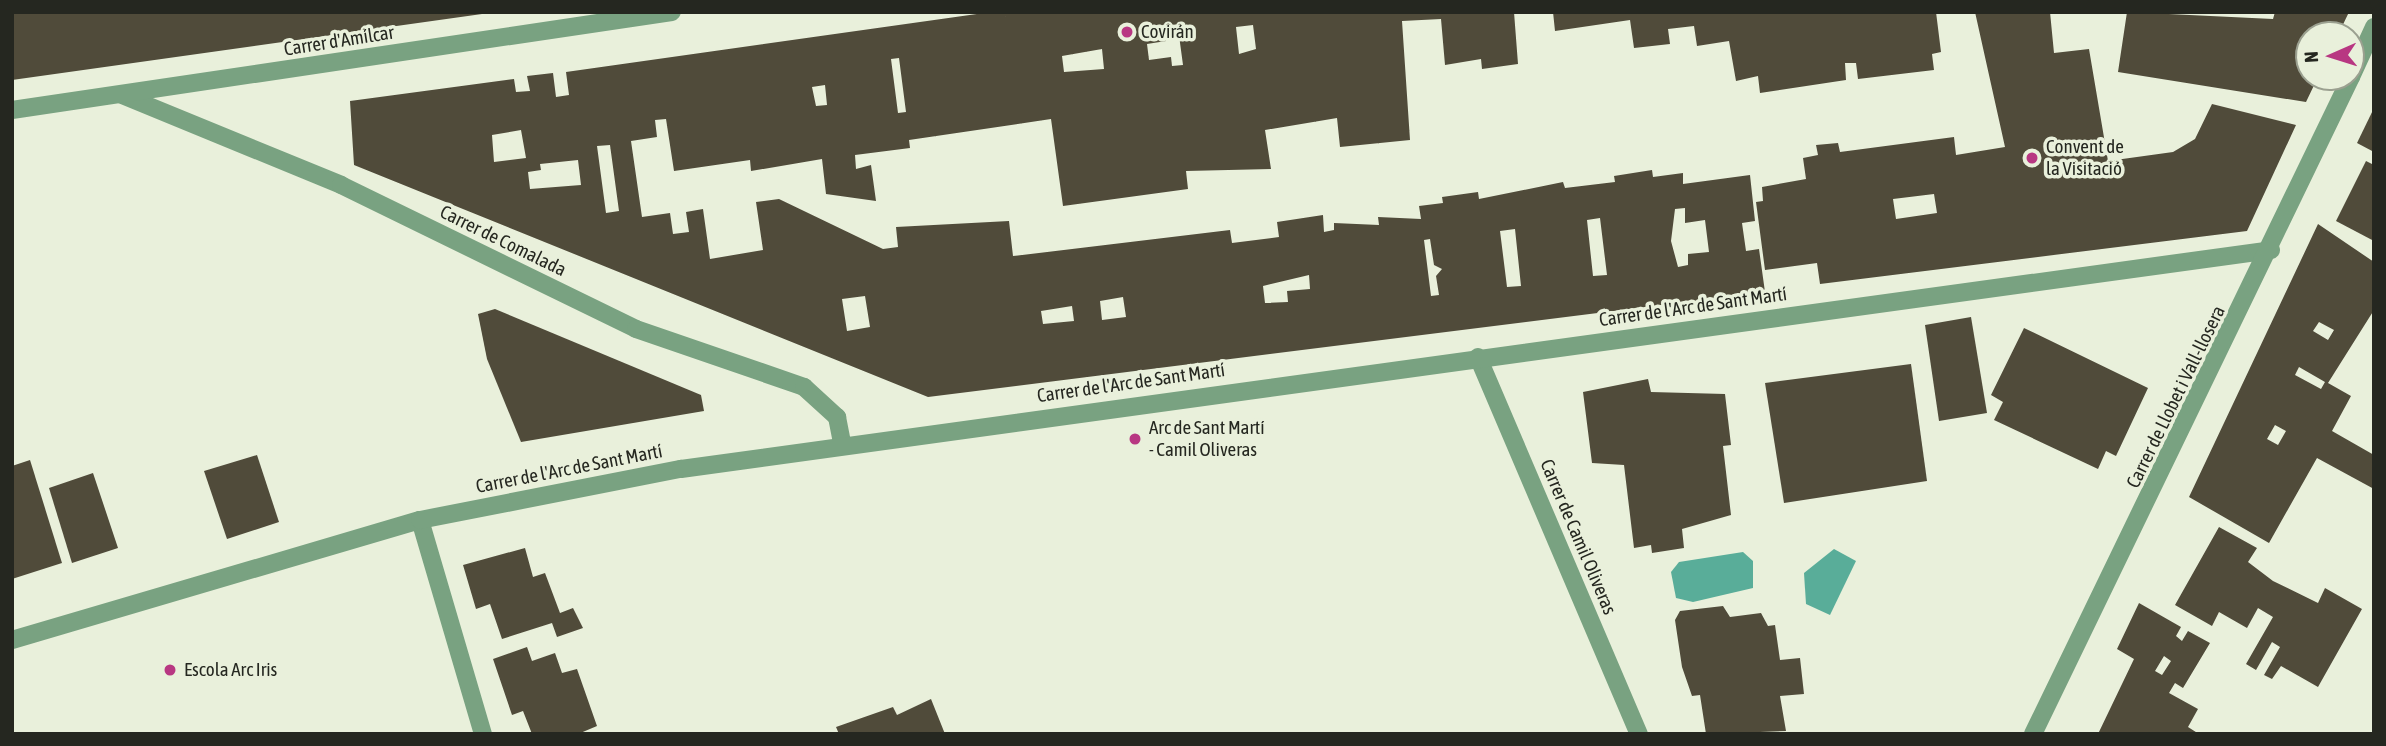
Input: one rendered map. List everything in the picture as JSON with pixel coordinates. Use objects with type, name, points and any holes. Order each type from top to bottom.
[{"type":"street","name":"Carrer d'Amílcar","points":[[12,110],[122,95],[599,18],[672,12]]},
{"type":"street","name":"Carrer de Llobet i Vall-llosera","points":[[2365,47],[2374,27]]},
{"type":"street","name":"Carrer de Llobet i Vall-llosera","points":[[2034,734],[2271,250],[2345,91]]},
{"type":"street","name":"Carrer de Comalada","points":[[122,95],[341,185],[636,329],[804,387],[836,417],[842,443]]},
{"type":"street","name":"Carrer de l'Arc de Sant Martí","points":[[12,640],[420,520],[842,443],[2271,250]]},
{"type":"street","name":"Carrer de Camil Oliveras","points":[[1478,357],[1639,734]]},
{"type":"street","points":[[420,520],[483,734]]},
{"type":"water","points":[[1834,549],[1856,561],[1830,615],[1806,604],[1804,573]]},
{"type":"water","points":[[1743,552],[1753,561],[1753,588],[1693,602],[1676,598],[1671,572],[1679,562]]},
{"type":"building","points":[[12,12],[482,12],[482,14],[12,80]]},
{"type":"building","points":[[991,12],[1514,12],[1518,64],[1482,69],[1481,59],[1445,65],[1441,19],[1402,21],[1410,140],[1340,147],[1337,118],[1265,130],[1271,169],[1186,171],[1188,189],[1063,206],[1051,119],[909,140],[910,148],[855,155],[856,169],[871,165],[876,201],[826,194],[822,159],[751,171],[750,160],[674,171],[666,119],[655,120],[657,137],[631,141],[642,217],[670,213],[673,234],[689,232],[686,212],[703,209],[710,259],[763,250],[756,202],[779,199],[883,249],[898,247],[896,227],[1009,221],[1013,256],[1230,230],[1232,243],[1279,237],[1277,222],[1323,215],[1324,232],[1334,230],[1334,223],[1379,225],[1378,217],[1421,219],[1419,206],[1443,203],[1442,197],[1478,192],[1479,199],[1563,182],[1565,188],[1615,182],[1614,176],[1652,170],[1653,177],[1683,173],[1683,184],[1750,175],[1755,221],[1742,223],[1746,251],[1759,249],[1765,292],[928,397],[354,165],[350,101],[514,79],[516,92],[530,91],[527,76],[553,73],[556,97],[569,95],[566,72]],"holes":[[[1253,25],[1256,49],[1239,54],[1236,27]],[[1178,28],[1183,65],[1172,66],[1171,57],[1149,60],[1147,44],[1166,41],[1165,29]],[[1102,49],[1104,69],[1064,72],[1062,56]],[[899,58],[906,112],[898,113],[891,59]],[[825,85],[827,105],[816,106],[812,87]],[[521,130],[526,158],[494,162],[492,135]],[[610,145],[619,211],[606,213],[597,146]],[[578,160],[581,185],[530,189],[528,172],[541,170],[540,164]],[[1685,208],[1685,223],[1705,220],[1709,252],[1688,254],[1688,265],[1678,267],[1671,241],[1675,209]],[[1600,218],[1607,275],[1593,276],[1587,220]],[[1515,229],[1521,286],[1507,287],[1500,231]],[[1430,239],[1434,265],[1442,269],[1436,276],[1439,295],[1431,296],[1424,240]],[[1309,275],[1310,289],[1287,291],[1288,302],[1265,303],[1263,286]],[[865,296],[870,327],[847,331],[842,299]],[[1123,297],[1126,317],[1102,320],[1100,301]],[[1072,306],[1074,321],[1043,324],[1041,311]]]},
{"type":"building","points":[[1553,12],[1936,12],[1941,52],[1932,54],[1934,70],[1858,79],[1856,63],[1845,63],[1846,80],[1760,93],[1758,76],[1736,81],[1729,41],[1697,46],[1694,26],[1668,29],[1670,44],[1634,48],[1630,20],[1555,31]]},
{"type":"building","name":"Convent de la Visitació","points":[[1975,12],[2050,12],[2054,53],[2089,49],[2108,161],[2173,152],[2195,139],[2212,104],[2296,125],[2247,231],[1820,284],[1817,263],[1765,270],[1756,202],[1763,201],[1762,187],[1806,179],[1803,158],[1818,155],[1816,145],[1838,143],[1840,152],[1954,137],[1956,155],[2005,147]],"holes":[[[1934,194],[1937,213],[1896,219],[1893,199]]]},
{"type":"building","points":[[2127,12],[2273,19],[2275,12],[2349,12],[2345,21],[2295,21],[2295,91],[2311,91],[2306,102],[2118,72]]},
{"type":"building","points":[[2374,108],[2374,152],[2357,143]]},
{"type":"building","points":[[2366,161],[2374,165],[2374,241],[2336,221]]},
{"type":"building","points":[[2318,224],[2374,262],[2374,310],[2328,383],[2351,396],[2332,431],[2374,455],[2374,489],[2317,458],[2269,543],[2189,497]],"holes":[[[2319,322],[2334,330],[2328,340],[2313,331]],[[2299,367],[2325,382],[2321,389],[2295,375]],[[2275,425],[2286,431],[2278,445],[2267,439]]]},
{"type":"building","points":[[495,309],[701,395],[704,411],[521,442],[487,359],[478,314]]},
{"type":"building","points":[[1971,317],[1987,413],[1939,421],[1925,325]]},
{"type":"building","points":[[2024,328],[2148,388],[2116,456],[2106,451],[2098,469],[1994,420],[2003,402],[1991,395]]},
{"type":"building","points":[[1911,364],[1927,481],[1784,503],[1765,383]]},
{"type":"building","points":[[1648,379],[1651,392],[1725,394],[1731,445],[1723,446],[1731,515],[1682,529],[1684,548],[1652,553],[1651,545],[1634,548],[1624,465],[1592,463],[1583,392]]},
{"type":"building","points":[[257,455],[279,522],[227,539],[204,471]]},
{"type":"building","points":[[30,460],[62,563],[12,579],[12,466]]},
{"type":"building","points":[[93,473],[118,548],[72,563],[49,488]]},
{"type":"building","points":[[2219,527],[2257,548],[2248,562],[2273,581],[2318,603],[2325,588],[2362,609],[2318,687],[2281,666],[2272,679],[2264,675],[2280,647],[2272,642],[2256,670],[2246,664],[2273,617],[2258,608],[2247,628],[2219,612],[2212,626],[2175,605]]},
{"type":"building","points":[[525,548],[533,577],[545,573],[560,613],[573,608],[583,628],[557,637],[552,623],[502,639],[490,604],[476,609],[463,565]]},
{"type":"building","points":[[2139,603],[2181,627],[2176,636],[2182,641],[2188,631],[2210,643],[2183,688],[2175,683],[2169,693],[2198,709],[2188,727],[2199,734],[2098,734],[2134,659],[2117,649]],"holes":[[[2164,656],[2171,661],[2162,675],[2155,671]]]},
{"type":"building","points":[[1723,606],[1730,617],[1761,613],[1768,626],[1775,625],[1780,660],[1800,658],[1804,694],[1780,696],[1786,731],[1706,734],[1700,695],[1692,696],[1682,667],[1675,620],[1680,611]]},
{"type":"building","points":[[527,647],[532,661],[555,653],[562,673],[577,669],[597,726],[578,734],[532,734],[523,711],[512,715],[493,659]]},
{"type":"building","points":[[931,699],[945,734],[839,734],[836,727],[893,707],[897,715]]},
{"type":"place","name":"Covirán","points":[[1127,32]]},
{"type":"place","name":"Convent de la Visitació","points":[[2032,158]]},
{"type":"place","name":"Arc de Sant Martí - Camil Oliveras","points":[[1135,439]]},
{"type":"place","name":"Escola Arc Iris","points":[[170,670]]}]
